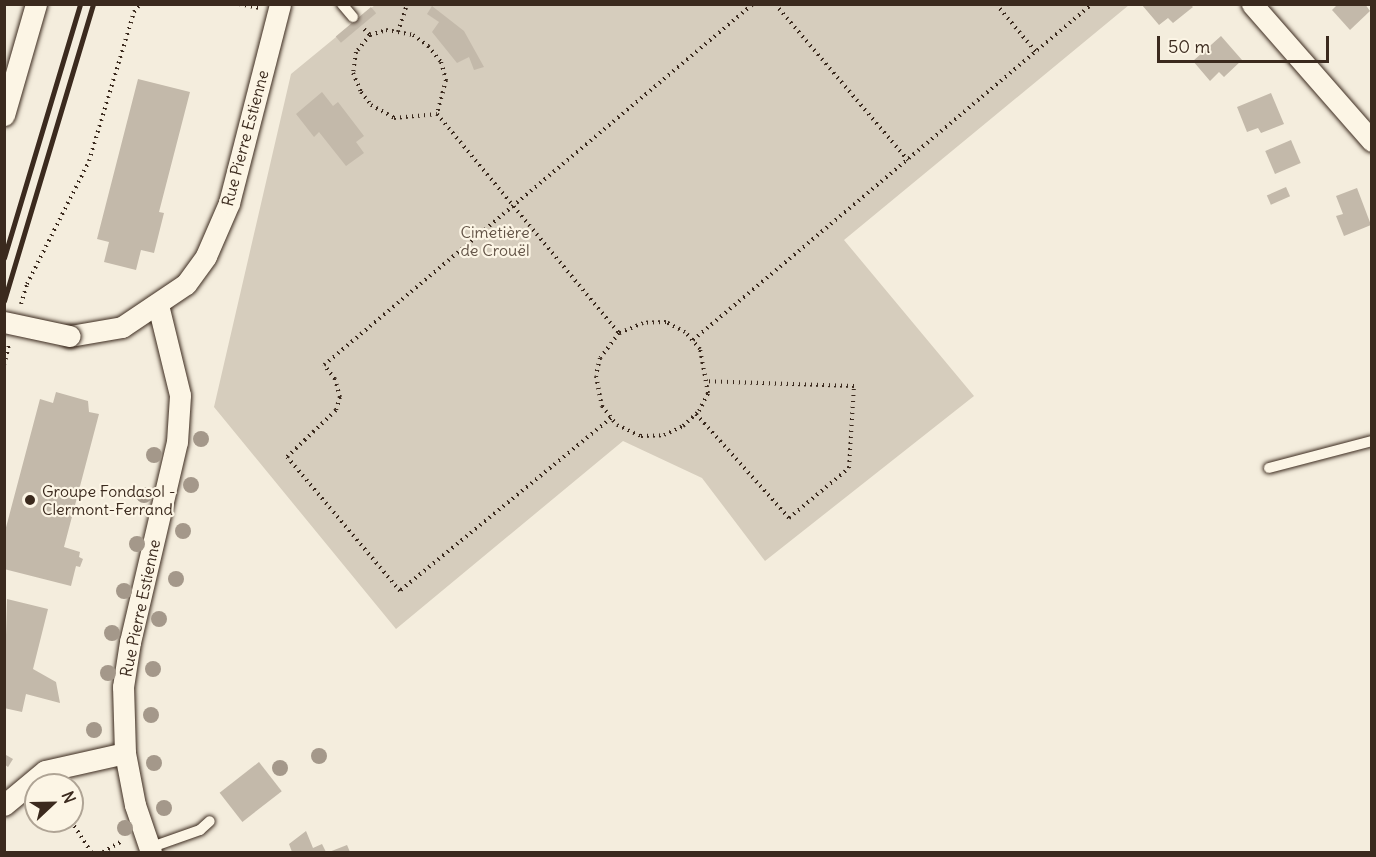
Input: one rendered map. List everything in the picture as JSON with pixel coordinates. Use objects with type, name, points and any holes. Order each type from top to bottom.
[{"type":"street","points":[[4,115],[36,4]]},
{"type":"street","points":[[1252,4],[1371,141]]},
{"type":"street","name":"Rue Pierre Estienne","points":[[150,850],[125,753],[123,687],[130,642],[178,430],[180,395],[158,305],[186,284],[206,256],[226,213],[271,6]]},
{"type":"street","points":[[12,324],[70,336],[109,332],[158,305]]},
{"type":"street","points":[[4,805],[45,771],[125,753]]},
{"type":"lane","points":[[342,4],[357,22]]},
{"type":"lane","points":[[1269,468],[1371,441]]},
{"type":"lane","points":[[150,850],[200,830],[210,821]]},
{"type":"path","points":[[4,365],[12,324],[27,284],[89,161],[134,12],[140,4]]},
{"type":"path","points":[[239,4],[271,6]]},
{"type":"path","points":[[398,32],[407,4]]},
{"type":"path","points":[[611,418],[400,591],[286,457],[336,410],[340,397],[335,379],[324,365],[753,4]]},
{"type":"path","points":[[775,4],[908,160]]},
{"type":"path","points":[[996,4],[1036,52]]},
{"type":"path","points":[[693,340],[1092,4]]},
{"type":"path","points":[[357,22],[370,34]]},
{"type":"path","points":[[386,30],[413,35],[441,62],[446,80],[437,114],[394,118],[371,105],[353,74],[356,52],[370,34],[386,30]]},
{"type":"path","points":[[437,114],[619,333]]},
{"type":"path","points":[[666,322],[693,340],[700,349],[708,393],[696,414],[664,435],[641,436],[617,425],[602,406],[596,376],[600,358],[619,333],[643,323],[666,322]]},
{"type":"path","points":[[696,414],[789,518],[849,468],[854,386],[707,381]]},
{"type":"path","points":[[79,833],[91,852]]},
{"type":"path","points":[[103,852],[122,841]]},
{"type":"green space","name":"Cimetière de Crouël","points":[[375,5],[1129,5],[844,240],[974,396],[765,561],[702,478],[623,441],[396,629],[214,407],[291,74]]},
{"type":"building","points":[[1190,4],[1193,7],[1173,23],[1168,18],[1159,25],[1142,5]]},
{"type":"building","points":[[1338,4],[1365,4],[1370,11],[1350,30],[1332,10]]},
{"type":"building","points":[[432,6],[464,31],[484,67],[474,70],[469,57],[457,63],[432,32],[439,22],[427,14]]},
{"type":"building","points":[[371,7],[376,13],[341,43],[336,37]]},
{"type":"building","points":[[1221,36],[1242,60],[1224,77],[1219,72],[1210,81],[1193,61]]},
{"type":"building","points":[[138,79],[190,92],[159,212],[164,213],[154,253],[141,250],[136,270],[104,262],[109,242],[97,239]]},
{"type":"building","points":[[322,92],[333,106],[338,102],[364,136],[356,142],[364,153],[346,166],[319,132],[314,137],[296,114]]},
{"type":"building","points":[[1271,93],[1284,124],[1261,133],[1258,128],[1247,132],[1237,107]]},
{"type":"building","points":[[1291,140],[1301,163],[1275,174],[1265,151]]},
{"type":"building","points":[[1286,187],[1290,196],[1271,205],[1267,196]]},
{"type":"building","points":[[1357,188],[1371,225],[1344,236],[1336,216],[1343,214],[1336,196]]},
{"type":"building","points":[[56,392],[88,401],[89,412],[99,414],[64,547],[80,552],[79,557],[83,559],[80,567],[76,566],[71,586],[4,569],[4,535],[40,399],[53,403]]},
{"type":"building","points":[[7,599],[48,609],[33,669],[56,682],[60,703],[26,694],[22,712],[4,708]]},
{"type":"building","points":[[6,755],[13,759],[8,767],[4,764]]},
{"type":"building","points":[[259,762],[282,791],[242,822],[220,793]]},
{"type":"building","points":[[306,831],[313,848],[322,844],[326,852],[292,852],[289,844]]},
{"type":"building","points":[[347,845],[350,852],[329,852]]},
{"type":"railway","points":[[4,258],[80,4]]},
{"type":"railway","points":[[4,301],[93,4]]},
{"type":"place","name":"Groupe Fondasol - Clermont-Ferrand","points":[[30,500]]}]
